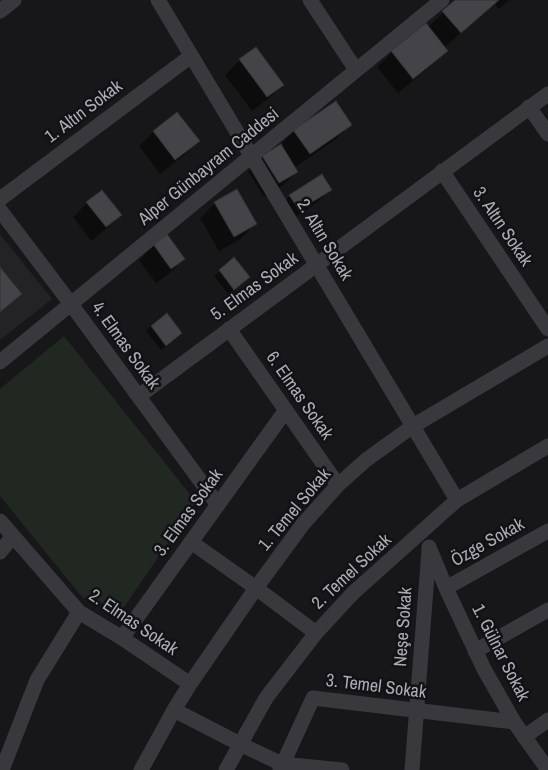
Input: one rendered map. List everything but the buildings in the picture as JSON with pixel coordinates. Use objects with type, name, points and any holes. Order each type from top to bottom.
[{"type":"street","points":[[0,11],[14,0]]},
{"type":"street","name":"2. Altın Sokak","points":[[158,0],[457,500]]},
{"type":"street","points":[[310,0],[356,70]]},
{"type":"street","name":"Alper Günbayram Caddesi","points":[[0,362],[441,0]]},
{"type":"street","name":"1. Altın Sokak","points":[[0,198],[191,56]]},
{"type":"street","name":"5. Elmas Sokak","points":[[139,396],[548,94]]},
{"type":"street","points":[[529,107],[548,134]]},
{"type":"street","name":"3. Altın Sokak","points":[[442,171],[548,329]]},
{"type":"street","name":"4. Elmas Sokak","points":[[0,210],[218,505]]},
{"type":"street","name":"6. Elmas Sokak","points":[[229,329],[338,485]]},
{"type":"street","name":"1. Temel Sokak","points":[[142,770],[190,684],[256,588],[303,524],[338,485],[366,460],[413,426],[548,346]]},
{"type":"street","name":"3. Elmas Sokak","points":[[122,638],[286,410]]},
{"type":"street","name":"2. Temel Sokak","points":[[226,770],[266,698],[316,633],[353,593],[457,500],[548,446]]},
{"type":"street","name":"2. Elmas Sokak","points":[[0,521],[79,612],[122,638],[190,684]]},
{"type":"street","name":"Neşe Sokak","points":[[412,770],[431,525]]},
{"type":"street","name":"Özge Sokak","points":[[446,588],[548,531]]},
{"type":"street","points":[[0,552],[13,536]]},
{"type":"street","points":[[191,542],[316,633]]},
{"type":"street","name":"1. Gülnar Sokak","points":[[429,547],[475,651],[514,722],[548,770]]},
{"type":"street","points":[[475,651],[548,610]]},
{"type":"street","points":[[2,770],[37,680],[79,612]]},
{"type":"street","name":"3. Temel Sokak","points":[[281,767],[313,698],[514,722]]},
{"type":"street","points":[[174,710],[281,767],[342,770]]},
{"type":"street","points":[[524,737],[548,720]]},
{"type":"shaded area","points":[[0,234],[52,299],[0,340]]},
{"type":"shaded area","points":[[64,336],[196,502],[122,610],[82,597],[0,496],[0,389]]}]
